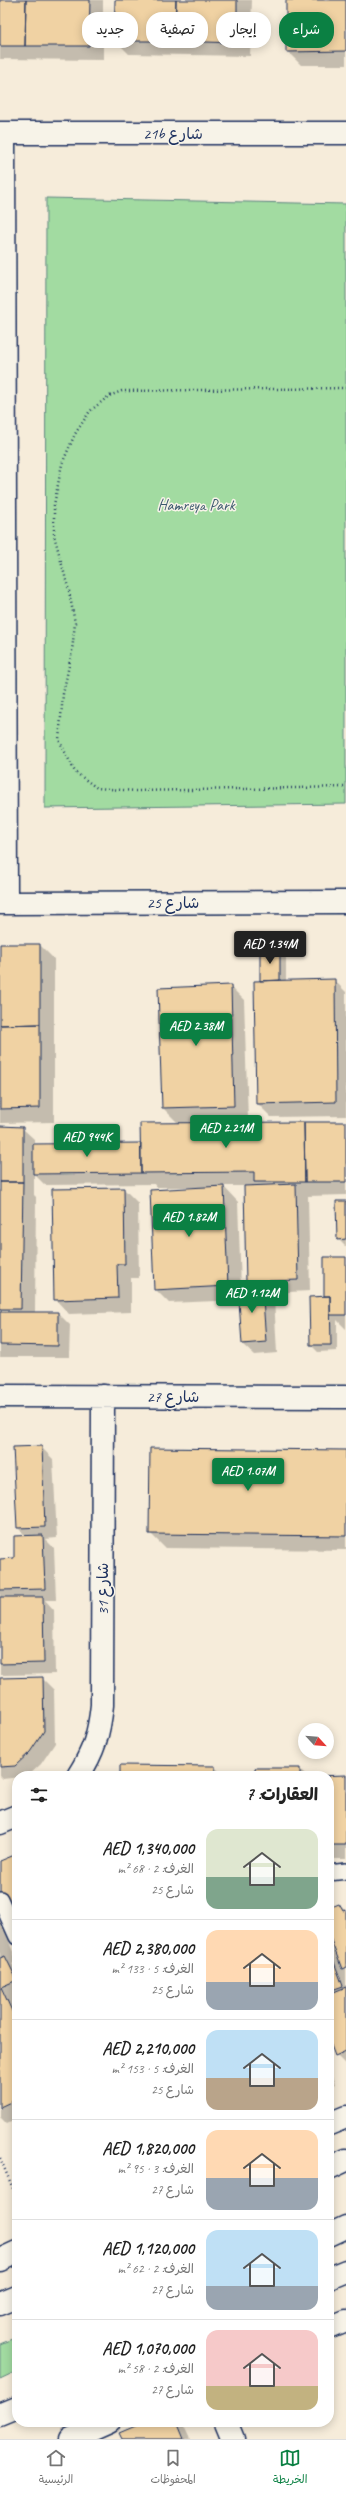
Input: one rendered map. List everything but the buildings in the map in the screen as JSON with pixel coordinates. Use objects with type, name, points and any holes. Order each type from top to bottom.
[{"type":"street","name":"21b شارع","points":[[2,133],[346,133]]},
{"type":"street","points":[[2,133],[3,903]]},
{"type":"street","name":"شارع 25","points":[[3,903],[346,902]]},
{"type":"street","name":"شارع 27","points":[[0,1396],[346,1397]]},
{"type":"street","name":"شارع 31","points":[[81,1771],[91,1755],[100,1730],[102,1705],[103,1396]]},
{"type":"street","points":[[0,1823],[12,1818]]},
{"type":"street","points":[[334,2122],[346,2117]]},
{"type":"street","points":[[334,2166],[346,2160]]},
{"type":"street","points":[[334,2233],[346,2227]]},
{"type":"street","points":[[0,2260],[12,2254]]},
{"type":"street","points":[[334,2276],[346,2271]]},
{"type":"street","points":[[0,2304],[12,2299]]},
{"type":"street","points":[[334,2326],[346,2321]]},
{"type":"street","points":[[0,2415],[12,2410]]},
{"type":"street","points":[[71,2439],[99,2427]]},
{"type":"street","points":[[228,2427],[233,2439]]},
{"type":"lane","points":[[334,1872],[346,1871]]},
{"type":"lane","points":[[0,1898],[12,1926]]},
{"type":"path","points":[[346,388],[122,391],[109,396],[90,411],[75,434],[62,464],[54,506],[54,535],[69,591],[75,623],[72,651],[63,694],[59,740],[75,772],[96,788],[136,792],[346,787]]},
{"type":"path","points":[[0,2158],[12,2186]]},
{"type":"green space","name":"Hamreya Park","points":[[46,198],[346,204],[346,804],[45,808]]},
{"type":"green space","points":[[12,2339],[12,2373],[0,2379],[0,2344]]}]
